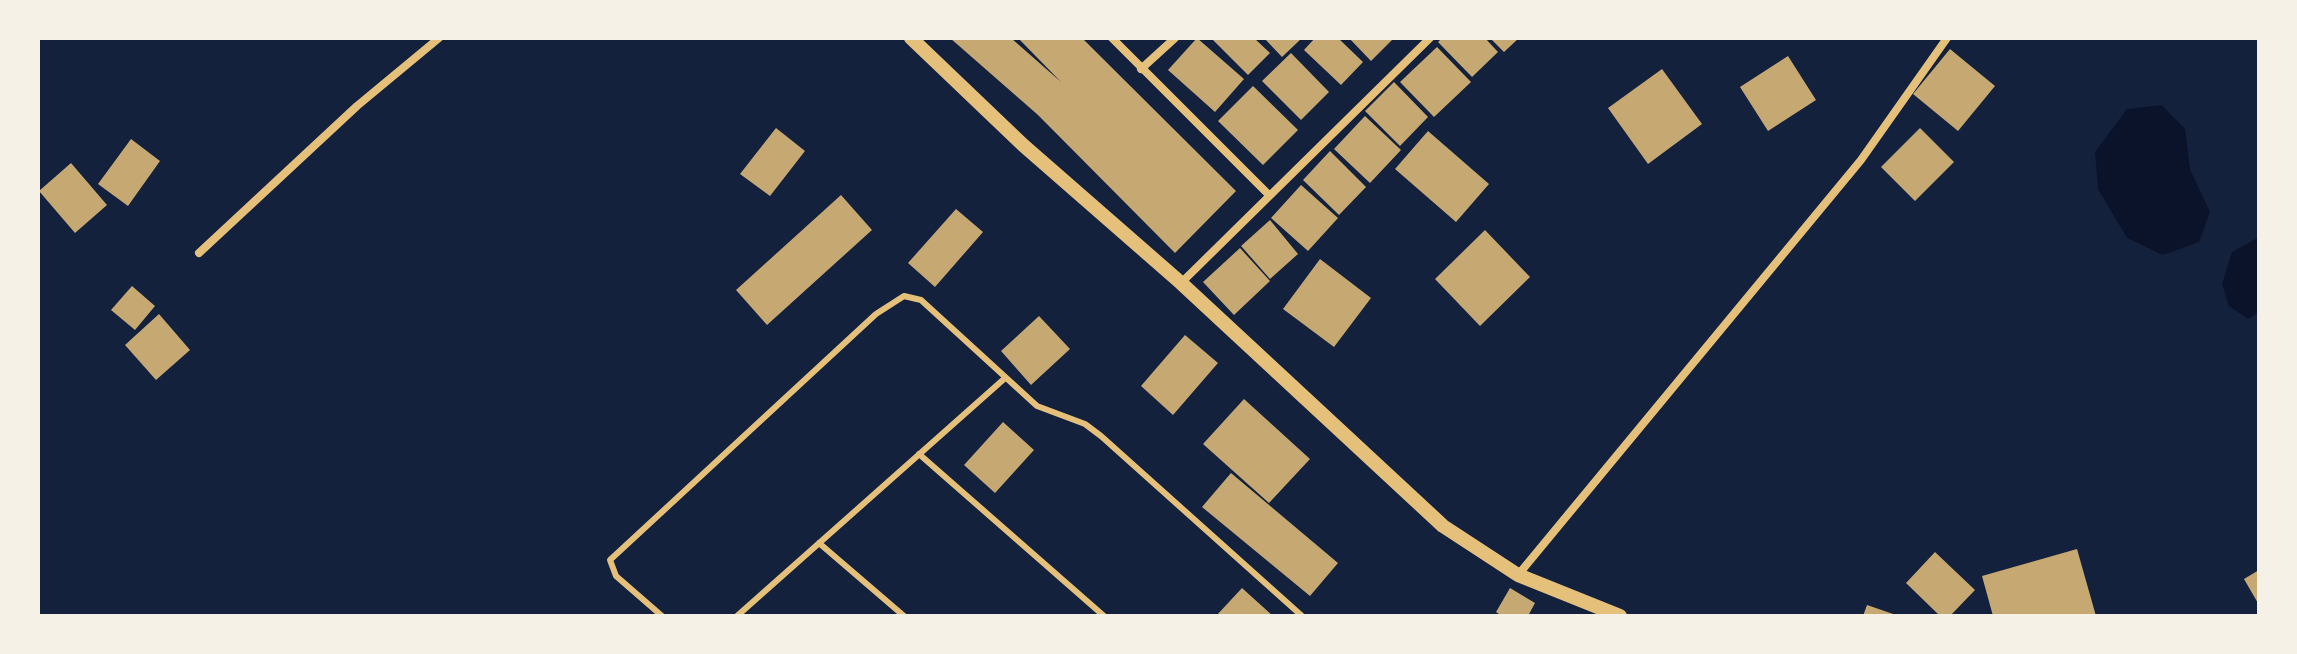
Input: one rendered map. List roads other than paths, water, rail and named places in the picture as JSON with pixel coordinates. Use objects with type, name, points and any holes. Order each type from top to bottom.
[{"type":"street","points":[[199,253],[357,106],[439,38]]},
{"type":"street","points":[[911,38],[1023,145],[1181,283],[1443,526],[1518,575],[1620,616]]},
{"type":"street","points":[[1112,38],[1269,195]]},
{"type":"street","points":[[1141,69],[1175,38]]},
{"type":"street","points":[[1181,283],[1430,38]]},
{"type":"street","points":[[1518,575],[1861,160],[1947,38]]},
{"type":"lane","points":[[662,616],[616,576],[610,560],[894,299],[904,296],[921,300],[1037,406],[1085,424],[1101,436],[1302,616]]},
{"type":"lane","points":[[737,616],[1004,379]]},
{"type":"lane","points":[[919,454],[1104,616]]},
{"type":"lane","points":[[819,543],[904,616]]},
{"type":"water","points":[[2162,105],[2185,129],[2190,169],[2210,212],[2199,242],[2163,255],[2127,238],[2098,189],[2095,152],[2127,109]]},
{"type":"water","points":[[2259,237],[2259,312],[2248,319],[2229,306],[2222,284],[2232,252]]}]
